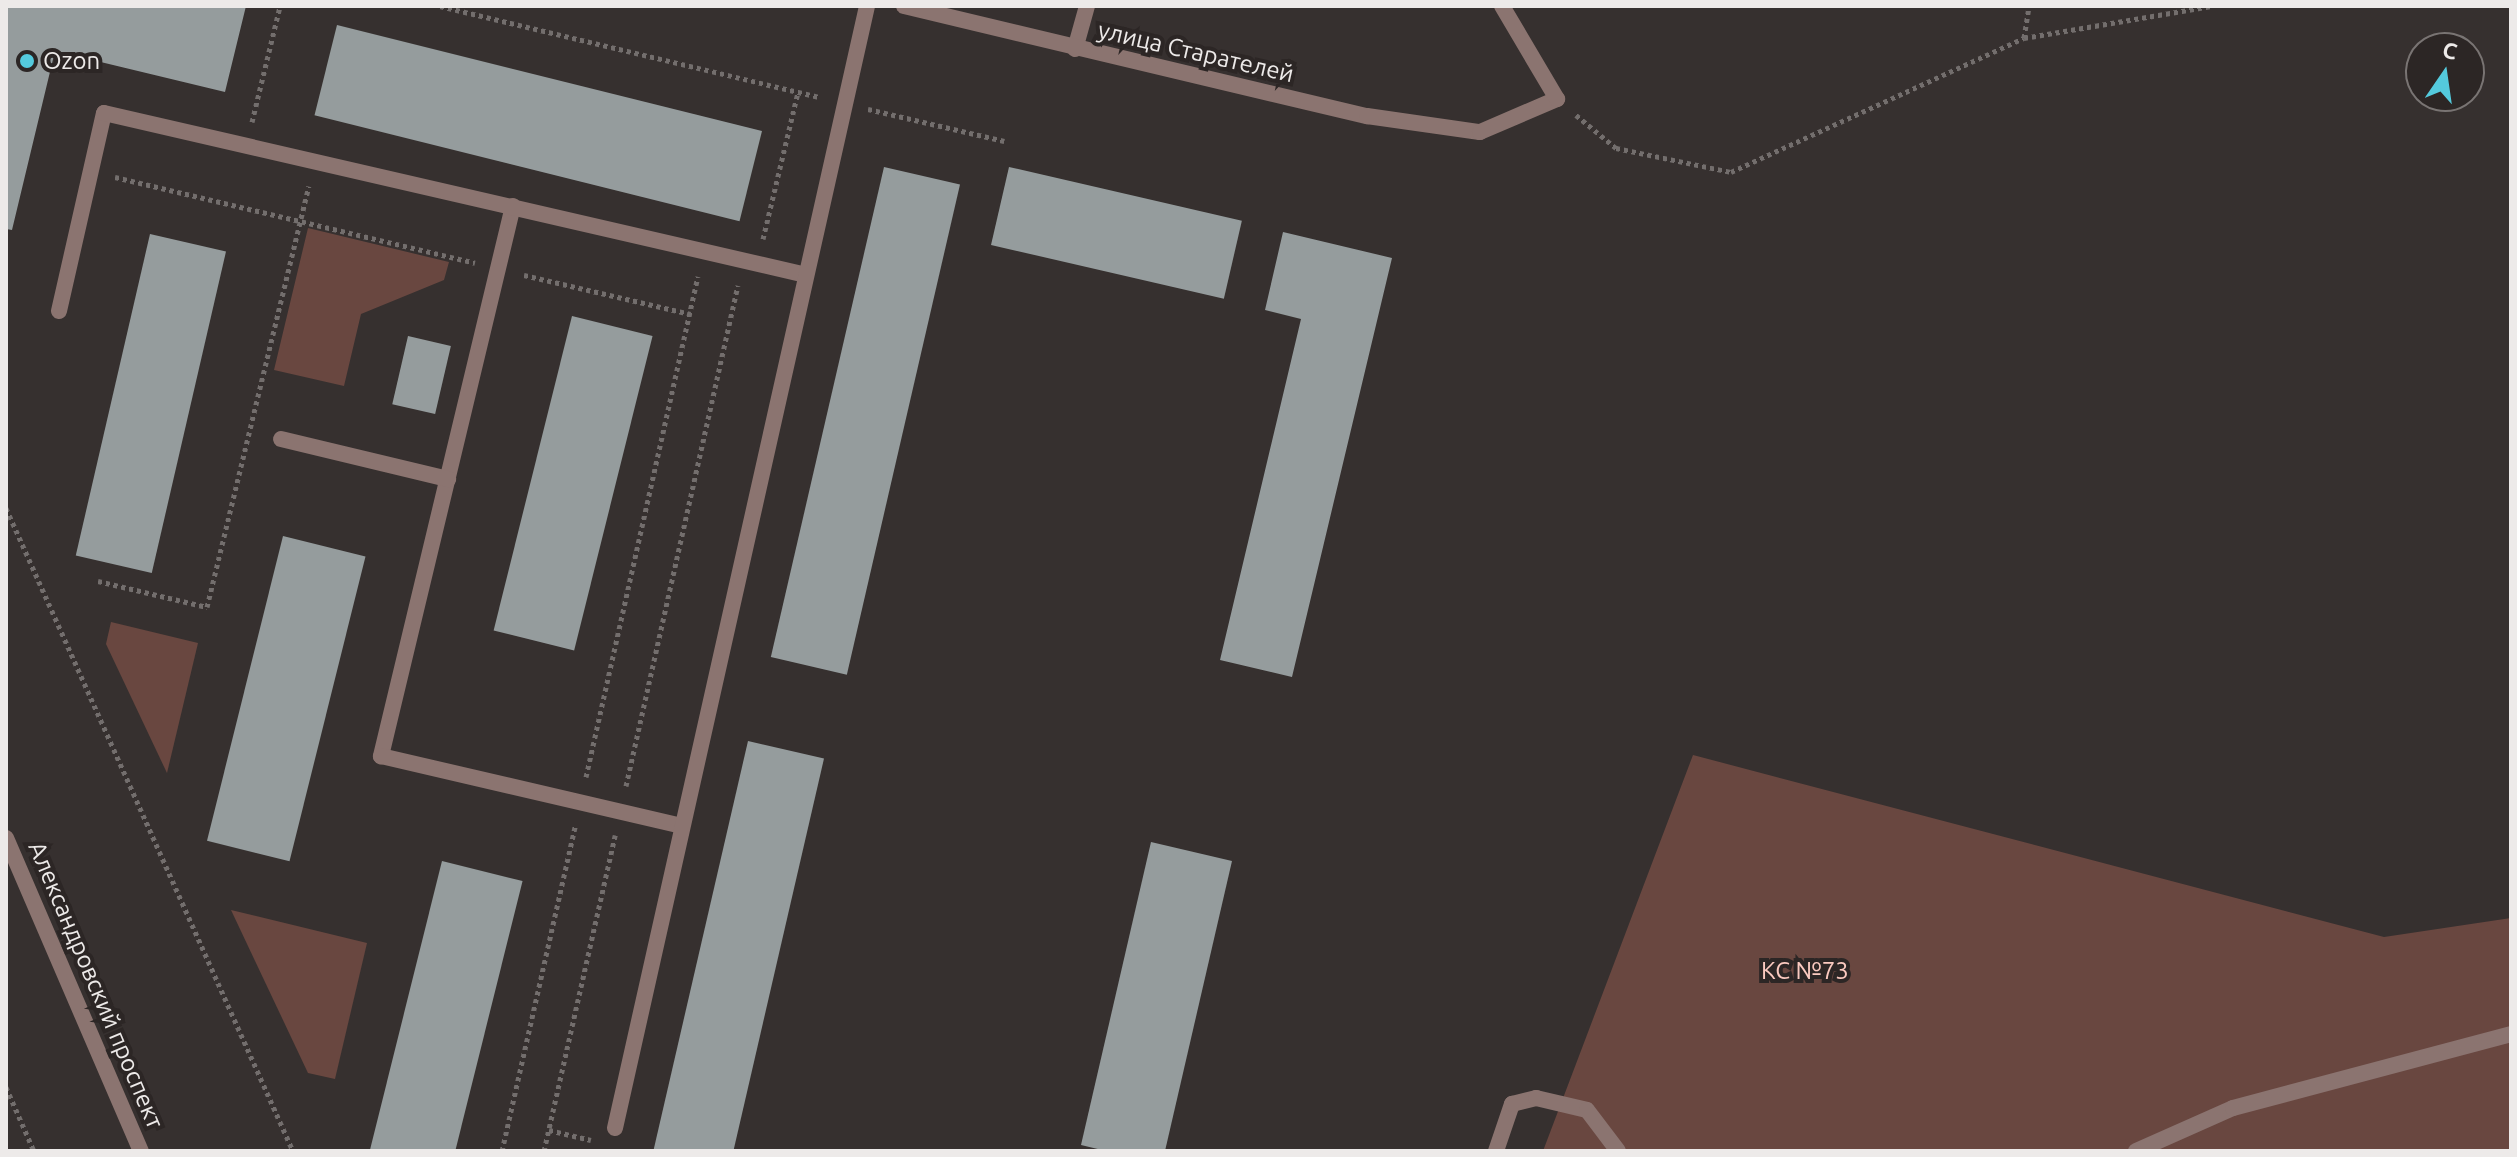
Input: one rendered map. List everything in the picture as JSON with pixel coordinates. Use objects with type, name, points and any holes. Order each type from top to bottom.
[{"type":"street","points":[[615,1128],[867,6]]},
{"type":"street","name":"улица Старателей","points":[[904,6],[1367,116],[1480,132],[1557,99]]},
{"type":"street","points":[[1075,49],[1087,6]]},
{"type":"street","points":[[1502,6],[1557,99]]},
{"type":"street","points":[[59,311],[104,113],[806,275]]},
{"type":"street","points":[[513,206],[381,756],[682,826]]},
{"type":"street","points":[[281,439],[448,479]]},
{"type":"street","name":"Александровский проспект","points":[[6,838],[141,1151]]},
{"type":"street","points":[[2136,1151],[2233,1108],[2511,1034]]},
{"type":"street","points":[[1496,1151],[1512,1104],[1536,1098],[1587,1110],[1618,1151]]},
{"type":"path","points":[[246,145],[280,6]]},
{"type":"path","points":[[440,6],[1004,141]]},
{"type":"path","points":[[2024,38],[2029,6]]},
{"type":"path","points":[[1557,99],[1616,148],[1731,172],[2024,38],[2211,6]]},
{"type":"path","points":[[544,1151],[620,811],[750,262],[798,92]]},
{"type":"path","points":[[98,581],[207,607],[314,161]]},
{"type":"path","points":[[91,171],[690,314]]},
{"type":"path","points":[[502,1151],[704,251]]},
{"type":"path","points":[[6,508],[293,1151]]},
{"type":"path","points":[[6,1087],[34,1151]]},
{"type":"green space","points":[[308,228],[449,262],[444,280],[361,314],[344,386],[274,370]]},
{"type":"green space","points":[[111,622],[198,643],[167,773],[106,644]]},
{"type":"green space","name":"КС №73","points":[[1693,755],[2384,937],[2511,918],[2511,1151],[1543,1151]]},
{"type":"green space","points":[[231,910],[367,943],[335,1079],[308,1073]]},
{"type":"building","points":[[6,6],[246,6],[225,92],[55,51],[12,230],[6,229]]},
{"type":"building","points":[[337,25],[762,131],[739,221],[315,115]]},
{"type":"building","points":[[884,167],[960,185],[847,675],[771,657]]},
{"type":"building","points":[[1009,167],[1242,221],[1224,299],[991,245]]},
{"type":"building","points":[[1283,232],[1392,258],[1292,677],[1220,660],[1301,319],[1265,310]]},
{"type":"building","points":[[150,234],[226,252],[152,573],[76,556]]},
{"type":"building","points":[[572,316],[653,336],[574,650],[494,630]]},
{"type":"building","points":[[408,336],[451,346],[435,414],[392,404]]},
{"type":"building","points":[[283,536],[365,557],[290,861],[207,841]]},
{"type":"building","points":[[748,741],[824,759],[733,1151],[654,1150]]},
{"type":"building","points":[[1151,842],[1232,861],[1165,1151],[1106,1151],[1081,1145]]},
{"type":"building","points":[[442,861],[523,881],[455,1151],[370,1150]]},
{"type":"place","name":"Ozon","points":[[27,61]]}]
